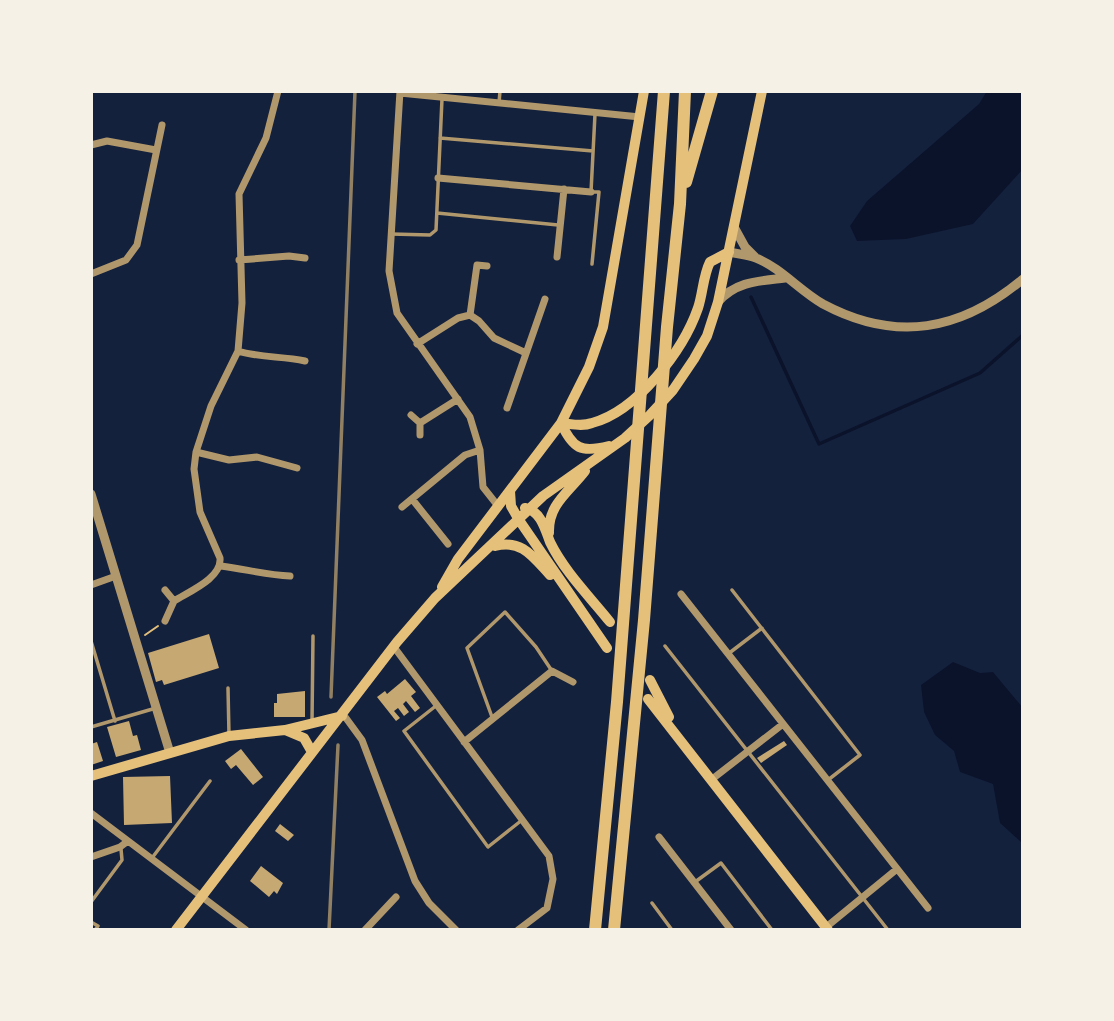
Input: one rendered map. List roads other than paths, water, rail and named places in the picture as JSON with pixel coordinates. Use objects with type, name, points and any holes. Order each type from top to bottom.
[{"type":"highway","points":[[594,930],[617,702],[664,91]]},
{"type":"highway","points":[[614,930],[645,620],[667,327],[680,204],[685,91]]},
{"type":"highway","points":[[680,204],[712,91]]},
{"type":"main road","points":[[435,598],[458,559],[561,423],[589,367],[603,327],[644,91]]},
{"type":"main road","points":[[176,930],[312,752],[435,598],[543,496],[618,443],[673,390],[707,336],[718,302],[762,91]]},
{"type":"main road","points":[[561,423],[580,426],[591,424],[628,406],[676,351],[683,339],[698,308],[710,262],[729,252]]},
{"type":"main road","points":[[561,423],[573,443],[584,450],[618,443]]},
{"type":"main road","points":[[551,543],[551,518],[558,499],[579,479],[595,458]]},
{"type":"main road","points":[[510,491],[511,506],[519,520],[607,648]]},
{"type":"main road","points":[[498,506],[531,509],[542,522],[551,543],[610,622]]},
{"type":"main road","points":[[491,547],[505,543],[519,546],[570,594]]},
{"type":"main road","points":[[650,680],[680,738]]},
{"type":"main road","points":[[648,699],[825,929]]},
{"type":"main road","points":[[91,776],[229,736],[285,730],[343,715]]},
{"type":"main road","points":[[285,730],[304,738],[312,752]]},
{"type":"street","points":[[165,621],[174,601],[214,576],[221,566],[200,512],[194,469],[196,452],[211,406],[238,351],[242,303],[239,194],[266,138],[278,91]]},
{"type":"street","points":[[498,506],[483,487],[480,450],[470,417],[397,313],[389,271],[400,92],[640,117]]},
{"type":"street","points":[[92,271],[126,260],[134,251],[162,125]]},
{"type":"street","points":[[91,145],[107,141],[156,150]]},
{"type":"street","points":[[438,178],[591,192]]},
{"type":"street","points":[[557,257],[564,189]]},
{"type":"street","points":[[734,227],[756,258],[822,303],[859,320],[892,328],[924,328],[960,318],[990,303],[1023,279]]},
{"type":"street","points":[[239,260],[289,252],[305,258]]},
{"type":"street","points":[[729,252],[756,258]]},
{"type":"street","points":[[470,315],[477,265],[487,267]]},
{"type":"street","points":[[718,302],[730,289],[748,282],[785,278]]},
{"type":"street","points":[[507,408],[545,299]]},
{"type":"street","points":[[417,344],[458,318],[470,315],[494,338],[526,353]]},
{"type":"street","points":[[238,351],[258,357],[287,357],[305,361]]},
{"type":"street","points":[[285,367],[287,357]]},
{"type":"street","points":[[505,384],[514,387]]},
{"type":"street","points":[[421,423],[458,399]]},
{"type":"street","points":[[411,415],[421,423]]},
{"type":"street","points":[[420,435],[421,423]]},
{"type":"street","points":[[402,507],[465,455],[480,450]]},
{"type":"street","points":[[196,452],[229,460],[257,457],[297,468]]},
{"type":"street","points":[[91,494],[170,753]]},
{"type":"street","points":[[412,499],[449,544]]},
{"type":"street","points":[[274,565],[274,575]]},
{"type":"street","points":[[221,566],[290,576]]},
{"type":"street","points":[[91,584],[116,576]]},
{"type":"street","points":[[164,590],[174,601]]},
{"type":"street","points":[[681,594],[928,908]]},
{"type":"street","points":[[394,647],[549,856],[553,879],[547,908],[518,930]]},
{"type":"street","points":[[464,742],[552,671],[573,682]]},
{"type":"street","points":[[343,715],[362,740],[415,881],[429,903],[456,930]]},
{"type":"street","points":[[710,780],[783,724]]},
{"type":"street","points":[[91,813],[95,821],[128,841],[246,930]]},
{"type":"street","points":[[659,838],[731,930]]},
{"type":"street","points":[[91,857],[120,847],[128,841]]},
{"type":"street","points":[[825,929],[897,869]]},
{"type":"street","points":[[365,930],[396,897]]},
{"type":"lane","points":[[499,103],[500,91]]},
{"type":"lane","points":[[391,234],[430,235],[436,230],[443,97]]},
{"type":"lane","points":[[592,264],[599,192],[591,192],[595,112]]},
{"type":"lane","points":[[440,138],[593,151]]},
{"type":"lane","points":[[436,213],[560,226]]},
{"type":"lane","points":[[732,590],[860,755],[828,781]]},
{"type":"lane","points":[[493,719],[467,648],[505,612],[536,647],[552,671]]},
{"type":"lane","points":[[728,654],[762,628]]},
{"type":"lane","points":[[312,724],[313,636]]},
{"type":"lane","points":[[91,641],[115,720]]},
{"type":"lane","points":[[665,646],[888,930]]},
{"type":"lane","points":[[228,688],[229,736]]},
{"type":"lane","points":[[437,705],[404,731],[488,847],[522,820]]},
{"type":"lane","points":[[91,727],[156,708]]},
{"type":"lane","points":[[151,859],[210,781]]},
{"type":"lane","points":[[91,902],[122,860],[120,847]]},
{"type":"lane","points":[[694,883],[721,863],[772,930]]},
{"type":"lane","points":[[652,904],[672,930]]},
{"type":"lane","points":[[91,922],[97,926],[95,930]]},
{"type":"water","points":[[987,91],[1023,91],[1023,169],[973,224],[906,239],[857,241],[850,226],[867,201],[979,104]]},
{"type":"water","points":[[953,662],[980,673],[993,672],[1023,708],[1023,856],[1021,842],[1000,823],[993,784],[960,772],[954,751],[935,735],[924,712],[921,685]]},
{"type":"waterway","points":[[751,297],[819,444],[980,373],[1023,335]]},
{"type":"railway","points":[[331,697],[355,91]]},
{"type":"railway","points":[[329,930],[338,745]]}]
